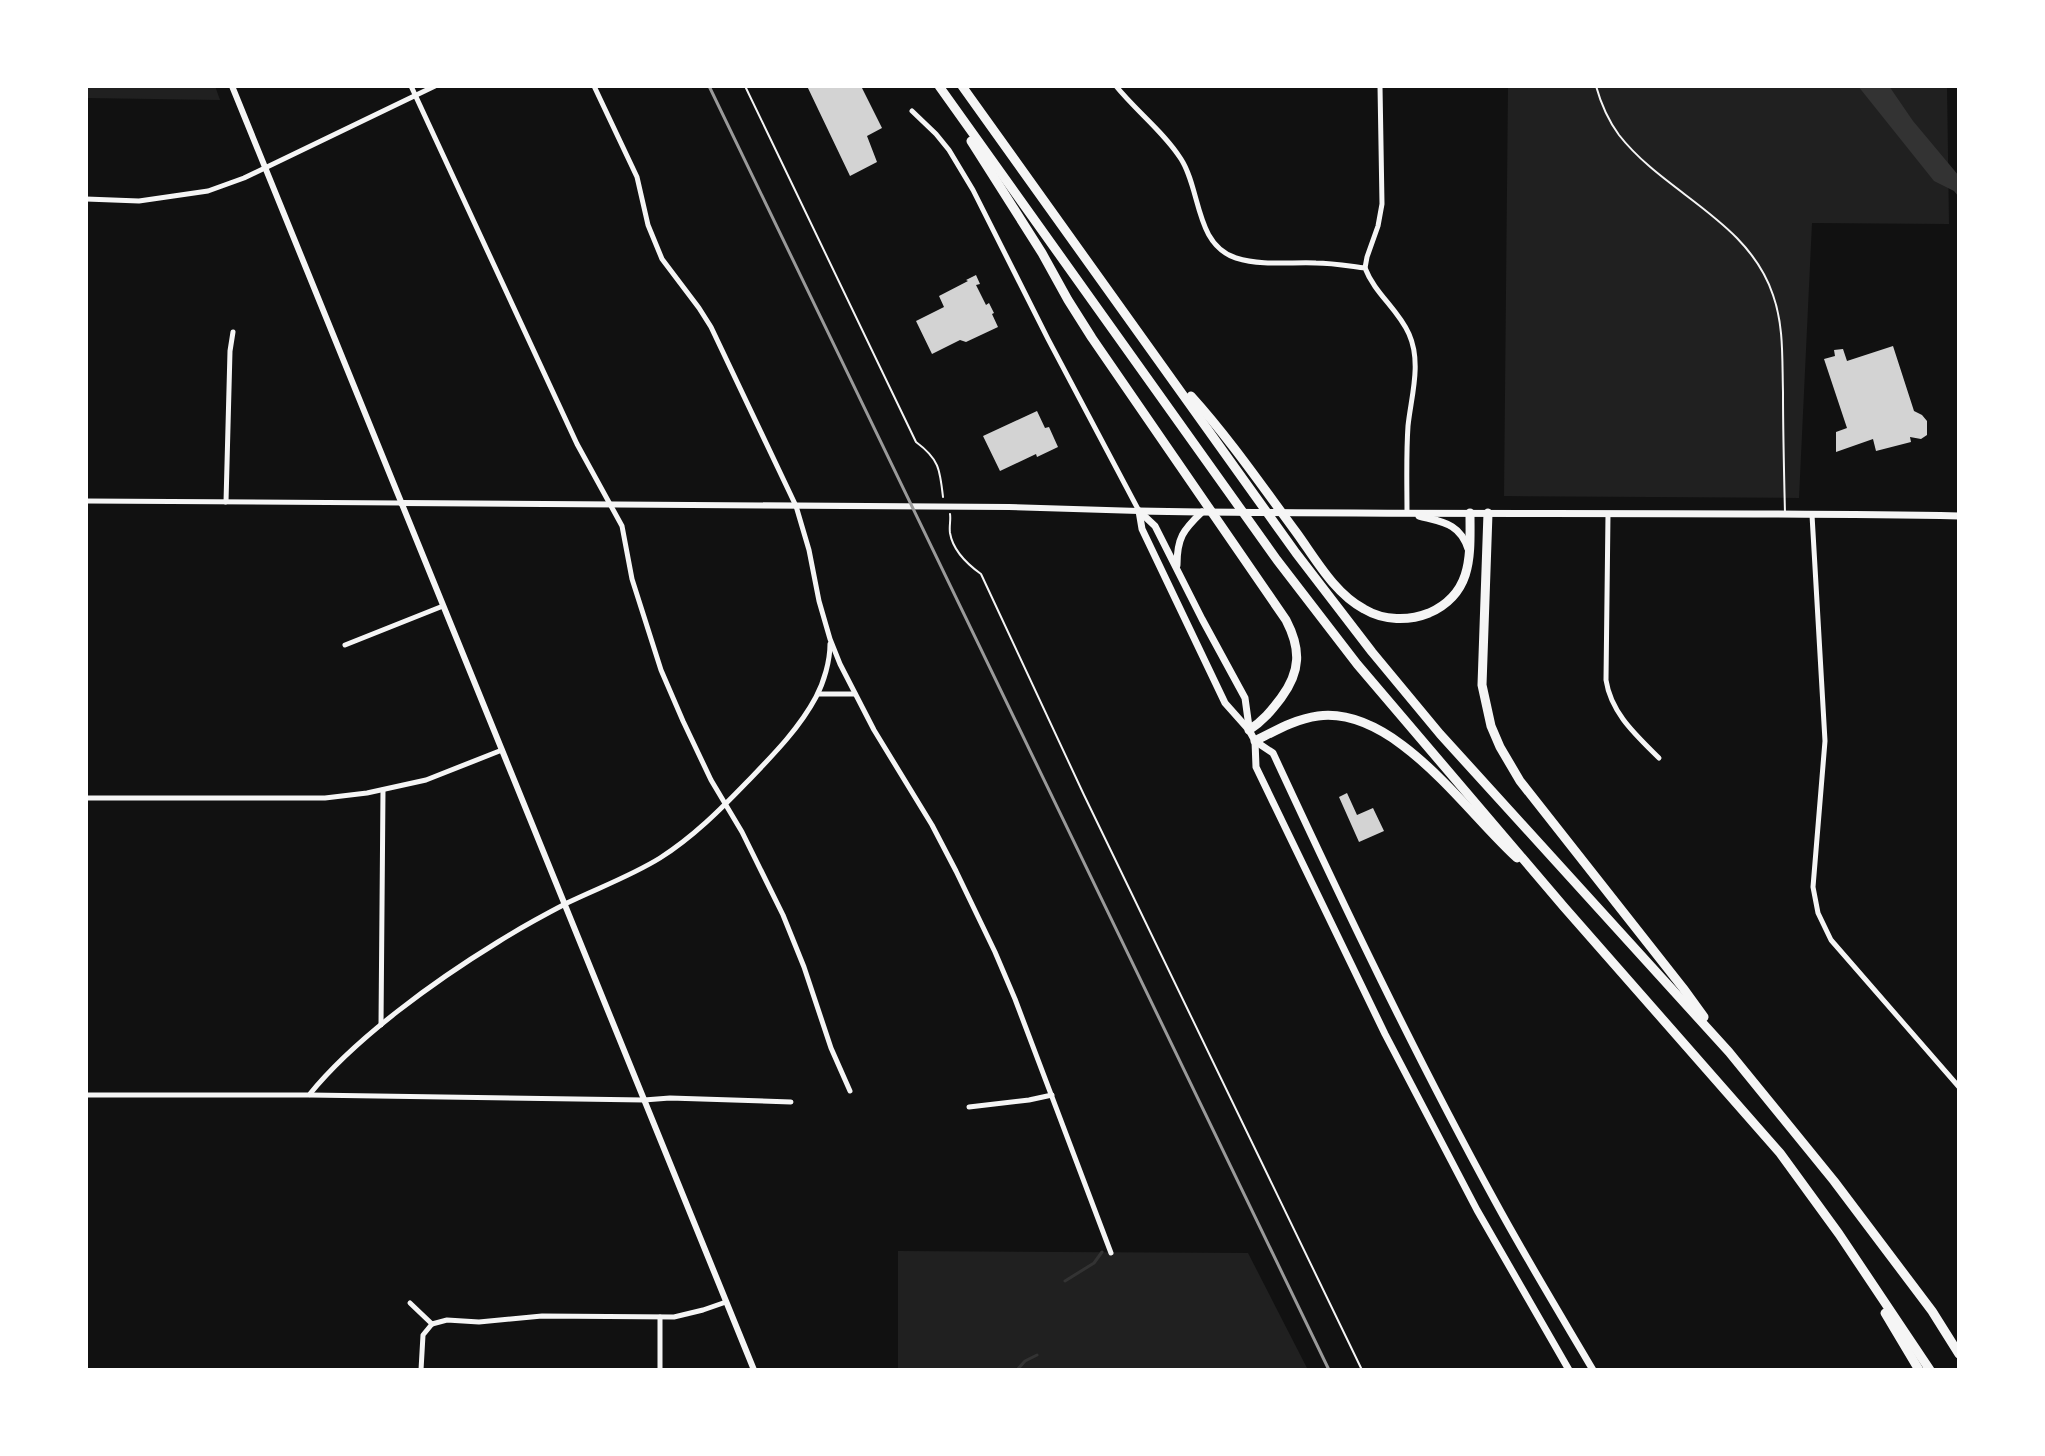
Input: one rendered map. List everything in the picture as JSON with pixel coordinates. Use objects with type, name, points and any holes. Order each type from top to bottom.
[{"type":"highway","points":[[939,86],[1286,571],[1393,708],[1780,1153],[1839,1234],[1930,1370]]},
{"type":"highway","points":[[962,86],[1296,553],[1372,652],[1440,734],[1729,1052],[1959,1342]]},
{"type":"highway","points":[[960,115],[970,140],[1092,338],[1286,620],[1294,637],[1296,670],[1290,685],[1270,713],[1249,730]]},
{"type":"highway","points":[[1161,364],[1209,416],[1334,584],[1364,610],[1381,616],[1413,618],[1434,610],[1451,597],[1466,576],[1470,561],[1470,513]]},
{"type":"highway","points":[[1488,513],[1482,685],[1491,726],[1500,747],[1520,781],[1683,988],[1729,1052]]},
{"type":"highway","points":[[1255,741],[1294,722],[1319,716],[1346,718],[1377,729],[1412,752],[1502,845],[1541,879]]},
{"type":"highway","points":[[1839,1234],[1919,1370]]},
{"type":"highway","points":[[1932,1311],[1959,1354]]},
{"type":"main road","points":[[1139,511],[1959,516]]},
{"type":"main road","points":[[1139,511],[1155,526],[1245,698],[1249,730]]},
{"type":"main road","points":[[1139,511],[1142,529],[1225,703],[1255,741],[1256,767],[1385,1034],[1477,1210],[1569,1370]]},
{"type":"main road","points":[[1177,568],[1177,548],[1183,532],[1202,512]]},
{"type":"main road","points":[[1408,514],[1442,522],[1458,531],[1464,538],[1470,561]]},
{"type":"main road","points":[[1255,741],[1273,753],[1360,937],[1456,1128],[1494,1200],[1593,1370]]},
{"type":"main road","points":[[1438,1136],[1456,1128]]},
{"type":"main road","points":[[1477,1210],[1494,1200]]},
{"type":"street","points":[[232,86],[754,1370]]},
{"type":"street","points":[[411,86],[577,444],[622,526],[632,579],[661,670],[683,721],[783,915],[831,1048],[850,1091]]},
{"type":"street","points":[[86,199],[139,201],[194,194],[244,178],[435,86]]},
{"type":"street","points":[[594,86],[633,168],[648,225],[662,259],[711,327],[796,506],[830,639],[855,694],[932,825],[1005,976],[1111,1253]]},
{"type":"street","points":[[1116,86],[1180,157],[1209,236],[1221,250],[1238,258],[1262,263],[1322,263],[1365,268]]},
{"type":"street","points":[[1380,86],[1382,204],[1365,268],[1371,283],[1397,313],[1412,342],[1415,368],[1408,425],[1408,514]]},
{"type":"street","points":[[86,501],[1139,511],[973,190],[949,150],[912,111]]},
{"type":"street","points":[[226,502],[233,332]]},
{"type":"street","points":[[1608,513],[1608,696],[1616,711],[1659,758]]},
{"type":"street","points":[[1812,515],[1825,741],[1813,875],[1815,902],[1831,940],[1959,1087]]},
{"type":"street","points":[[345,645],[443,606]]},
{"type":"street","points":[[309,1095],[319,1082],[381,1026],[466,962],[565,904],[660,858],[698,830],[778,749],[802,719],[818,694],[830,657],[830,639]]},
{"type":"street","points":[[818,694],[855,694]]},
{"type":"street","points":[[86,798],[309,799],[383,790],[426,780],[502,750]]},
{"type":"street","points":[[381,1026],[383,790]]},
{"type":"street","points":[[86,1095],[670,1098],[791,1102]]},
{"type":"street","points":[[969,1107],[1052,1095]]},
{"type":"street","points":[[421,1370],[423,1335],[432,1324],[447,1320],[479,1322],[542,1316],[674,1317],[726,1302]]},
{"type":"street","points":[[410,1303],[432,1324]]},
{"type":"street","points":[[660,1317],[660,1370]]},
{"type":"lane","points":[[1596,86],[1605,113],[1620,136],[1645,162],[1733,233],[1757,262],[1773,294],[1782,329],[1785,515]]},
{"type":"path","points":[[745,86],[916,442],[934,457],[942,477],[943,498]]},
{"type":"path","points":[[951,517],[951,538],[968,564],[981,574],[1362,1370]]},
{"type":"shaded area","points":[[86,86],[215,86],[220,100],[86,98]]},
{"type":"shaded area","points":[[1508,86],[1947,86],[1949,224],[1812,223],[1799,498],[1504,496]]},
{"type":"shaded area","points":[[1858,86],[1889,86],[1913,121],[1959,176],[1959,197],[1934,181]]},
{"type":"shaded area","points":[[898,1251],[1248,1253],[1308,1370],[898,1370]]},
{"type":"building","points":[[807,86],[861,86],[882,128],[867,136],[877,162],[850,176]]},
{"type":"building","points":[[976,275],[980,284],[976,285],[986,305],[989,303],[998,327],[932,354],[916,321],[944,307],[939,296]]},
{"type":"building","points":[[1893,346],[1914,411],[1927,421],[1927,435],[1921,439],[1910,437],[1911,442],[1876,451],[1873,439],[1836,452],[1836,432],[1847,428],[1824,359],[1835,356],[1834,350],[1843,349],[1847,361]]},
{"type":"building","points":[[1037,411],[1058,447],[1000,471],[983,436]]},
{"type":"building","points":[[1347,793],[1357,815],[1373,808],[1384,831],[1359,842],[1339,797]]},
{"type":"waterway","points":[[1065,1281],[1094,1263],[1102,1252]]},
{"type":"waterway","points":[[1017,1370],[1037,1355]]},
{"type":"railway","points":[[709,86],[1329,1370]]}]
